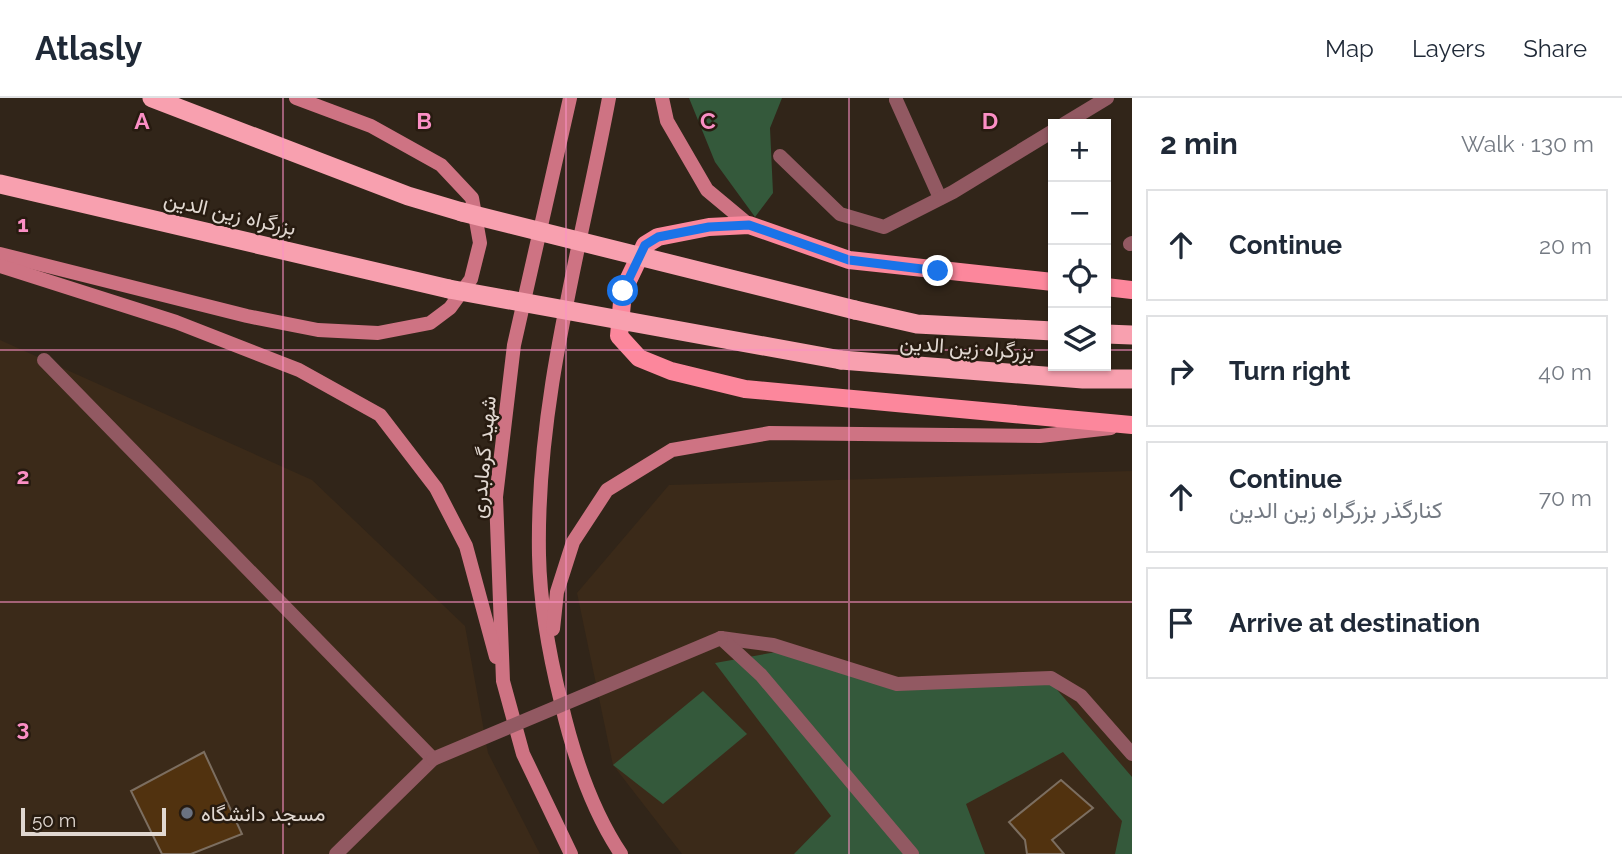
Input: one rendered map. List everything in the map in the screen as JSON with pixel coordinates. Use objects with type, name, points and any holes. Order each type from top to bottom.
[{"type":"highway","name":"بزرگراه زین الدین","points":[[152,98],[408,196],[462,212],[917,324],[1048,331]]},
{"type":"highway","name":"بزرگراه زین الدین","points":[[0,184],[449,289],[841,360],[1083,379],[1132,379]]},
{"type":"highway","points":[[1111,334],[1132,335]]},
{"type":"main road","points":[[0,254],[247,316],[317,330],[379,333],[430,323],[450,308],[471,279],[480,243],[472,198],[441,165],[371,126],[296,98]]},
{"type":"main road","name":"شهید گرمابدری","points":[[570,98],[514,345],[496,497],[503,681],[523,754],[571,854]]},
{"type":"main road","points":[[609,98],[586,220],[563,319],[543,461],[539,556],[551,659],[572,752],[621,854]]},
{"type":"main road","points":[[662,98],[667,121],[707,190],[749,225],[849,260],[1048,281]]},
{"type":"main road","points":[[749,225],[709,227],[658,237],[645,245],[623,291],[619,336],[639,358],[671,371],[745,389],[932,409],[1132,426]]},
{"type":"main road","points":[[0,266],[176,322],[299,370],[380,415],[436,488],[466,546],[503,681]]},
{"type":"main road","points":[[1111,288],[1132,290]]},
{"type":"main road","points":[[551,659],[557,592],[573,541],[607,490],[672,450],[770,433],[1040,436],[1132,426]]},
{"type":"street","points":[[1072,119],[1107,98]]},
{"type":"street","points":[[896,100],[940,198]]},
{"type":"street","points":[[780,156],[840,214],[884,227],[940,198],[1048,134]]},
{"type":"street","points":[[44,360],[433,759]]},
{"type":"street","points":[[721,638],[761,675],[912,854]]},
{"type":"street","points":[[336,854],[433,759],[721,638],[773,645],[897,684],[1051,678],[1081,696],[1132,754]]},
{"type":"shaded area","points":[[0,340],[312,480],[465,626],[488,753],[540,854],[0,854]]},
{"type":"shaded area","points":[[1132,471],[1132,854],[682,854],[613,765],[577,593],[669,485]]},
{"type":"green space","points":[[689,98],[782,98],[770,128],[773,193],[755,217],[715,162]]},
{"type":"green space","points":[[793,649],[897,684],[1053,685],[1132,777],[1132,854],[1115,854],[1122,821],[1063,752],[966,804],[985,854],[794,854],[831,816],[715,663]]},
{"type":"green space","points":[[703,691],[747,734],[663,804],[613,765]]},
{"type":"building","name":"مسجد دانشگاه","points":[[204,752],[242,834],[191,854],[162,854],[131,791]]},
{"type":"building","points":[[1061,780],[1093,808],[1052,840],[1064,854],[1027,854],[1025,840],[1009,822]]},
{"type":"place","name":"مسجد دانشگاه","points":[[187,813]]},
{"type":"route","points":[[623,291],[645,245],[658,237],[709,227],[749,225],[849,260],[938,271]]}]
